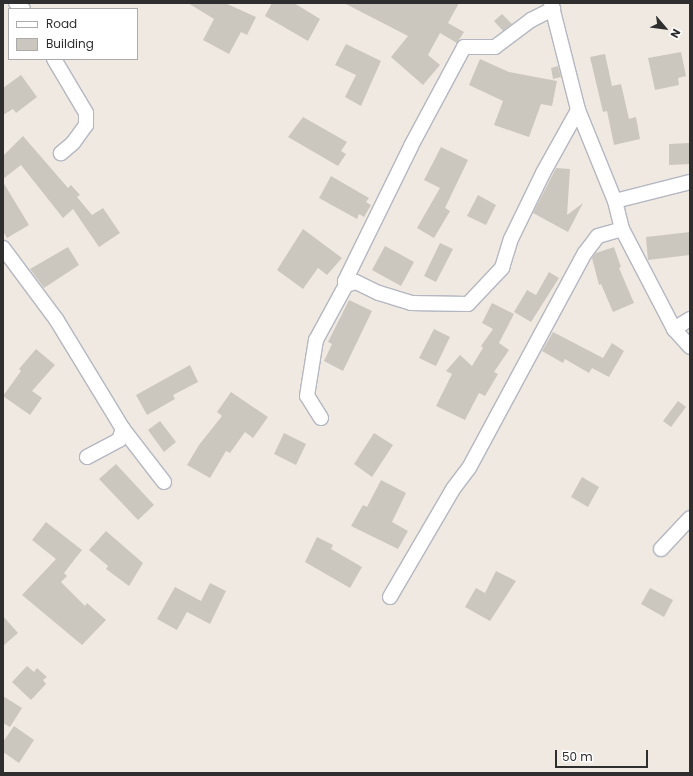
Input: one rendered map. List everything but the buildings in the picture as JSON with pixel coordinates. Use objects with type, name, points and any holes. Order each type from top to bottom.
[{"type":"street","points":[[321,418],[307,396],[316,340],[346,286],[345,281],[411,146],[464,47],[495,48],[552,6],[578,110],[615,201],[622,229],[674,329],[690,347]]},
{"type":"street","points":[[55,60],[86,112],[86,125],[74,143],[61,152]]},
{"type":"street","points":[[346,286],[356,282],[379,293],[411,303],[468,304],[502,268],[511,239],[543,173],[578,110]]},
{"type":"street","points":[[615,201],[690,182]]},
{"type":"street","points":[[390,597],[453,488],[469,468],[585,252],[598,236],[622,229]]},
{"type":"street","points":[[3,248],[56,319],[123,429],[164,482]]},
{"type":"street","points":[[674,329],[690,319]]},
{"type":"street","points":[[87,457],[119,440],[123,429]]},
{"type":"street","points":[[660,549],[690,518]]}]
